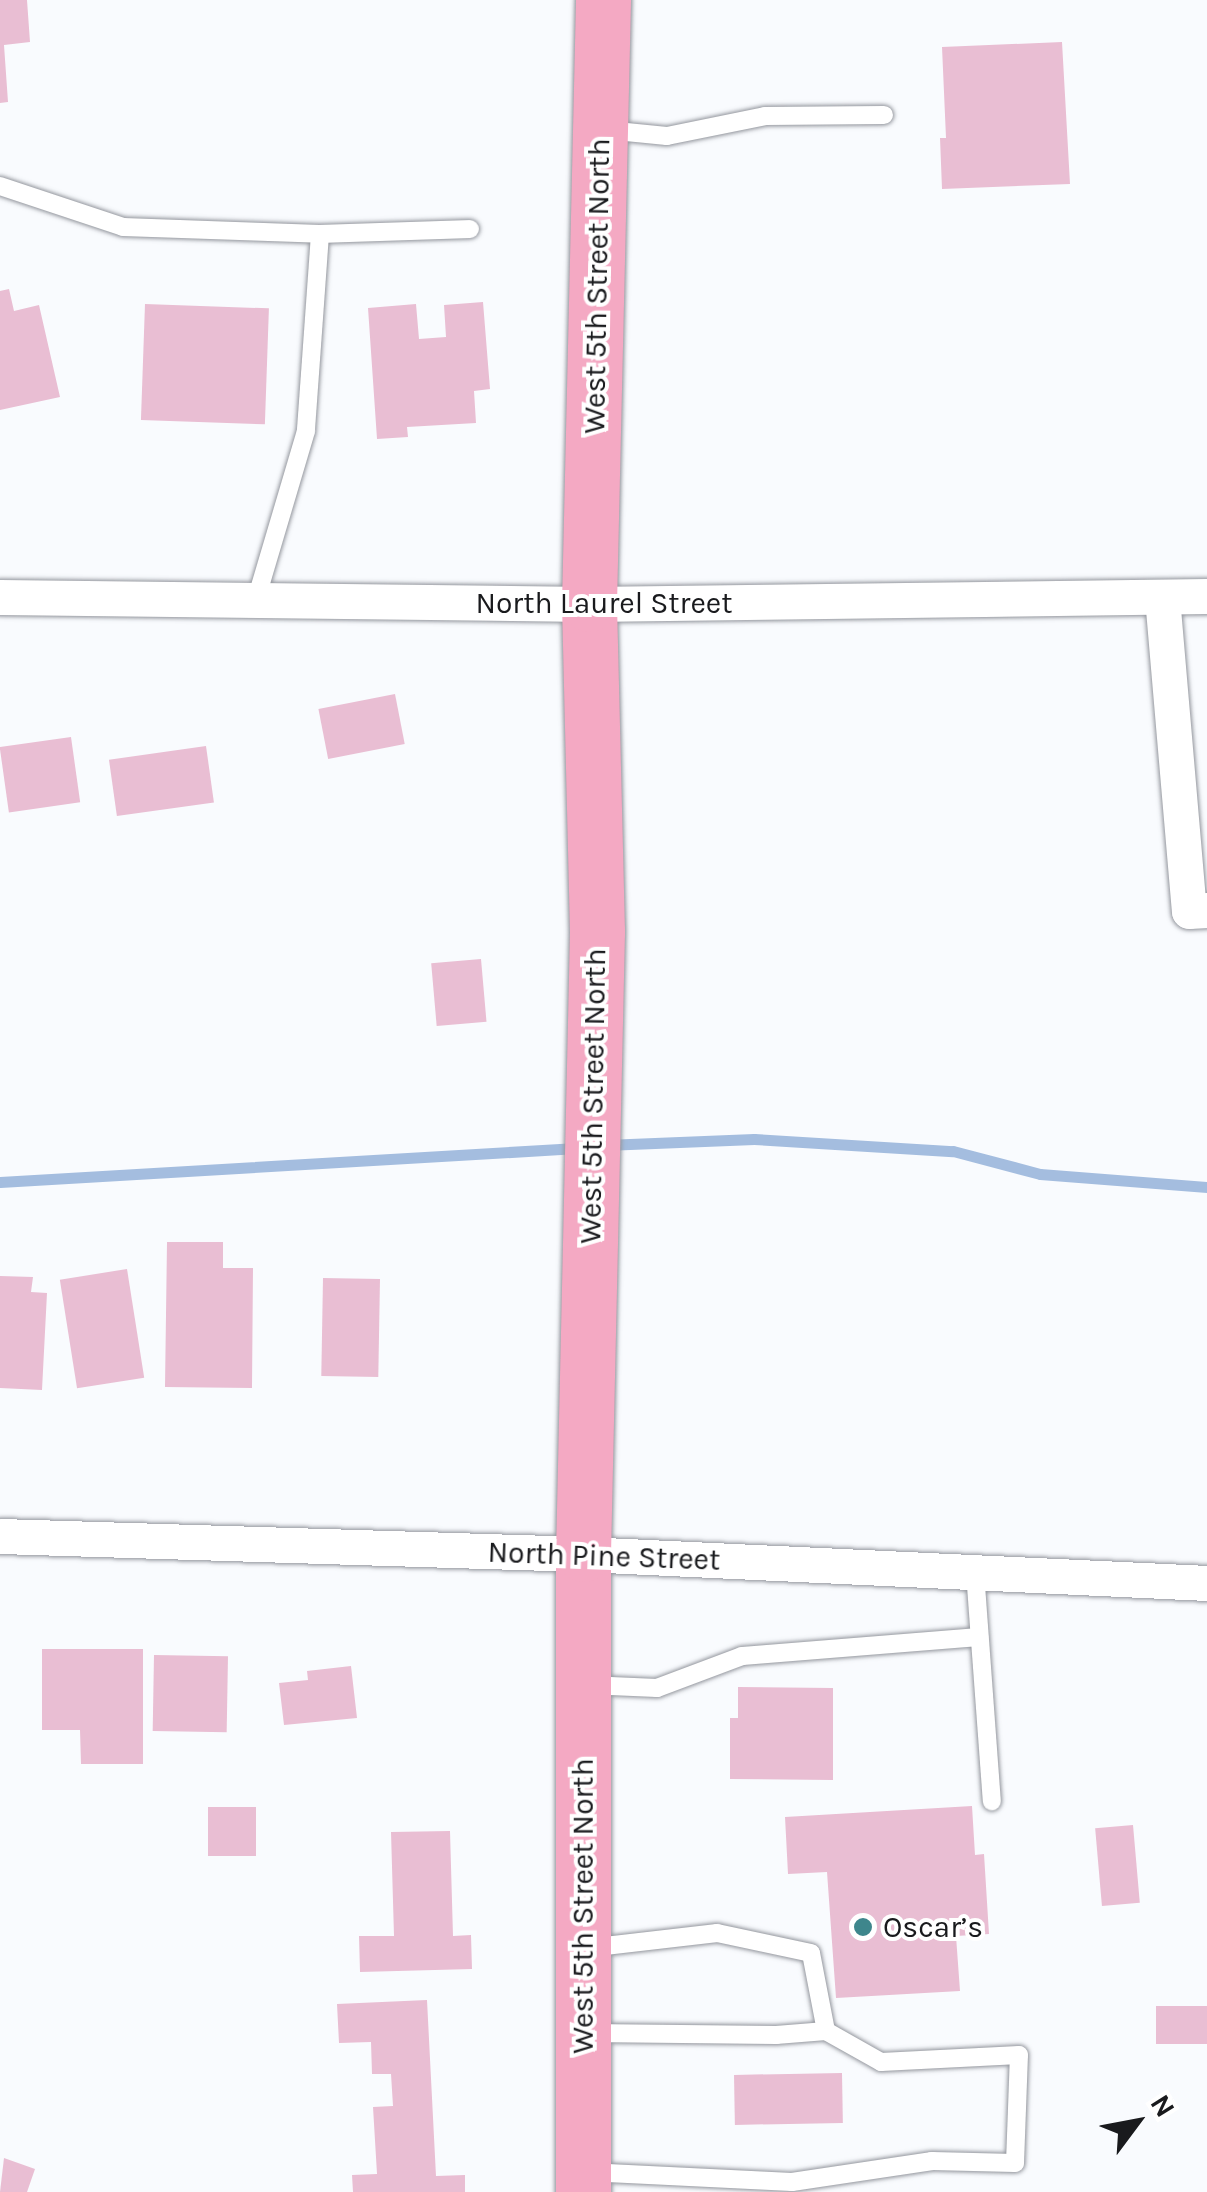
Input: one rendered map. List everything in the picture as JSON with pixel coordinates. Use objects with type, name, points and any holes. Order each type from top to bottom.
[{"type":"main road","name":"West 5th Street North","points":[[583,2182],[584,1554],[597,930],[589,604],[603,0]]},
{"type":"street","name":"North Laurel Street","points":[[0,597],[589,604],[1207,596]]},
{"type":"street","points":[[1162,597],[1189,910],[1207,910]]},
{"type":"street","name":"North Pine Street","points":[[0,1536],[584,1554],[1207,1583]]},
{"type":"lane","points":[[600,129],[667,136],[766,116],[884,115]]},
{"type":"lane","points":[[0,186],[123,227],[320,234],[470,228]]},
{"type":"lane","points":[[256,600],[306,432],[320,234]]},
{"type":"lane","points":[[974,1572],[992,1801]]},
{"type":"lane","points":[[584,1685],[657,1688],[742,1656],[980,1637]]},
{"type":"lane","points":[[583,1948],[716,1933],[810,1953],[826,2031]]},
{"type":"lane","points":[[583,2033],[776,2035],[826,2031],[881,2062],[1019,2055],[1014,2163],[932,2161],[792,2182],[583,2182]]},
{"type":"building","points":[[0,0],[27,0],[30,42],[4,45],[8,102],[0,103]]},
{"type":"building","points":[[1062,42],[1070,184],[942,189],[940,138],[946,138],[942,47]]},
{"type":"building","points":[[9,289],[14,311],[39,305],[60,397],[0,410],[0,291]]},
{"type":"building","points":[[483,302],[490,389],[474,391],[476,423],[407,427],[408,437],[377,439],[368,308],[416,304],[419,339],[446,337],[444,305]]},
{"type":"building","points":[[145,304],[269,308],[265,424],[141,420]]},
{"type":"building","points":[[395,694],[405,744],[328,759],[318,709]]},
{"type":"building","points":[[71,737],[80,802],[9,812],[0,747]]},
{"type":"building","points":[[206,746],[214,802],[117,816],[109,760]]},
{"type":"building","points":[[481,959],[486,1022],[437,1026],[431,963]]},
{"type":"building","points":[[167,1242],[223,1242],[223,1268],[253,1268],[252,1388],[165,1387]]},
{"type":"building","points":[[127,1269],[144,1378],[77,1388],[60,1280]]},
{"type":"building","points":[[0,1276],[33,1277],[31,1292],[47,1293],[42,1390],[0,1388]]},
{"type":"building","points":[[323,1278],[380,1279],[378,1377],[321,1376]]},
{"type":"building","points":[[42,1649],[143,1649],[143,1764],[81,1764],[80,1730],[42,1730]]},
{"type":"building","points":[[154,1655],[228,1656],[227,1732],[153,1731]]},
{"type":"building","points":[[351,1666],[357,1718],[284,1725],[279,1683],[308,1680],[307,1671]]},
{"type":"building","points":[[738,1687],[833,1688],[833,1780],[730,1779],[730,1718],[738,1718]]},
{"type":"building","points":[[972,1806],[975,1855],[984,1854],[989,1934],[956,1936],[960,1991],[836,1998],[827,1872],[788,1874],[785,1817]]},
{"type":"building","points":[[208,1807],[256,1807],[256,1856],[208,1856]]},
{"type":"building","points":[[1133,1825],[1140,1903],[1102,1906],[1095,1828]]},
{"type":"building","points":[[450,1831],[453,1936],[471,1935],[472,1969],[360,1972],[359,1936],[394,1936],[391,1832]]},
{"type":"building","points":[[427,2000],[436,2176],[465,2175],[465,2192],[353,2192],[352,2175],[377,2174],[373,2107],[393,2106],[391,2074],[372,2074],[371,2042],[339,2043],[337,2004]]},
{"type":"building","points":[[1156,2006],[1207,2006],[1207,2044],[1156,2044]]},
{"type":"building","points":[[842,2073],[843,2123],[735,2125],[734,2075]]},
{"type":"building","points":[[4,2158],[35,2169],[27,2192],[0,2192]]},
{"type":"waterway","points":[[605,1145],[754,1139],[953,1151],[1040,1174],[1207,1187]]},
{"type":"waterway","points":[[0,1182],[577,1148]]},
{"type":"place","name":"Oscar’s","points":[[863,1927]]}]
